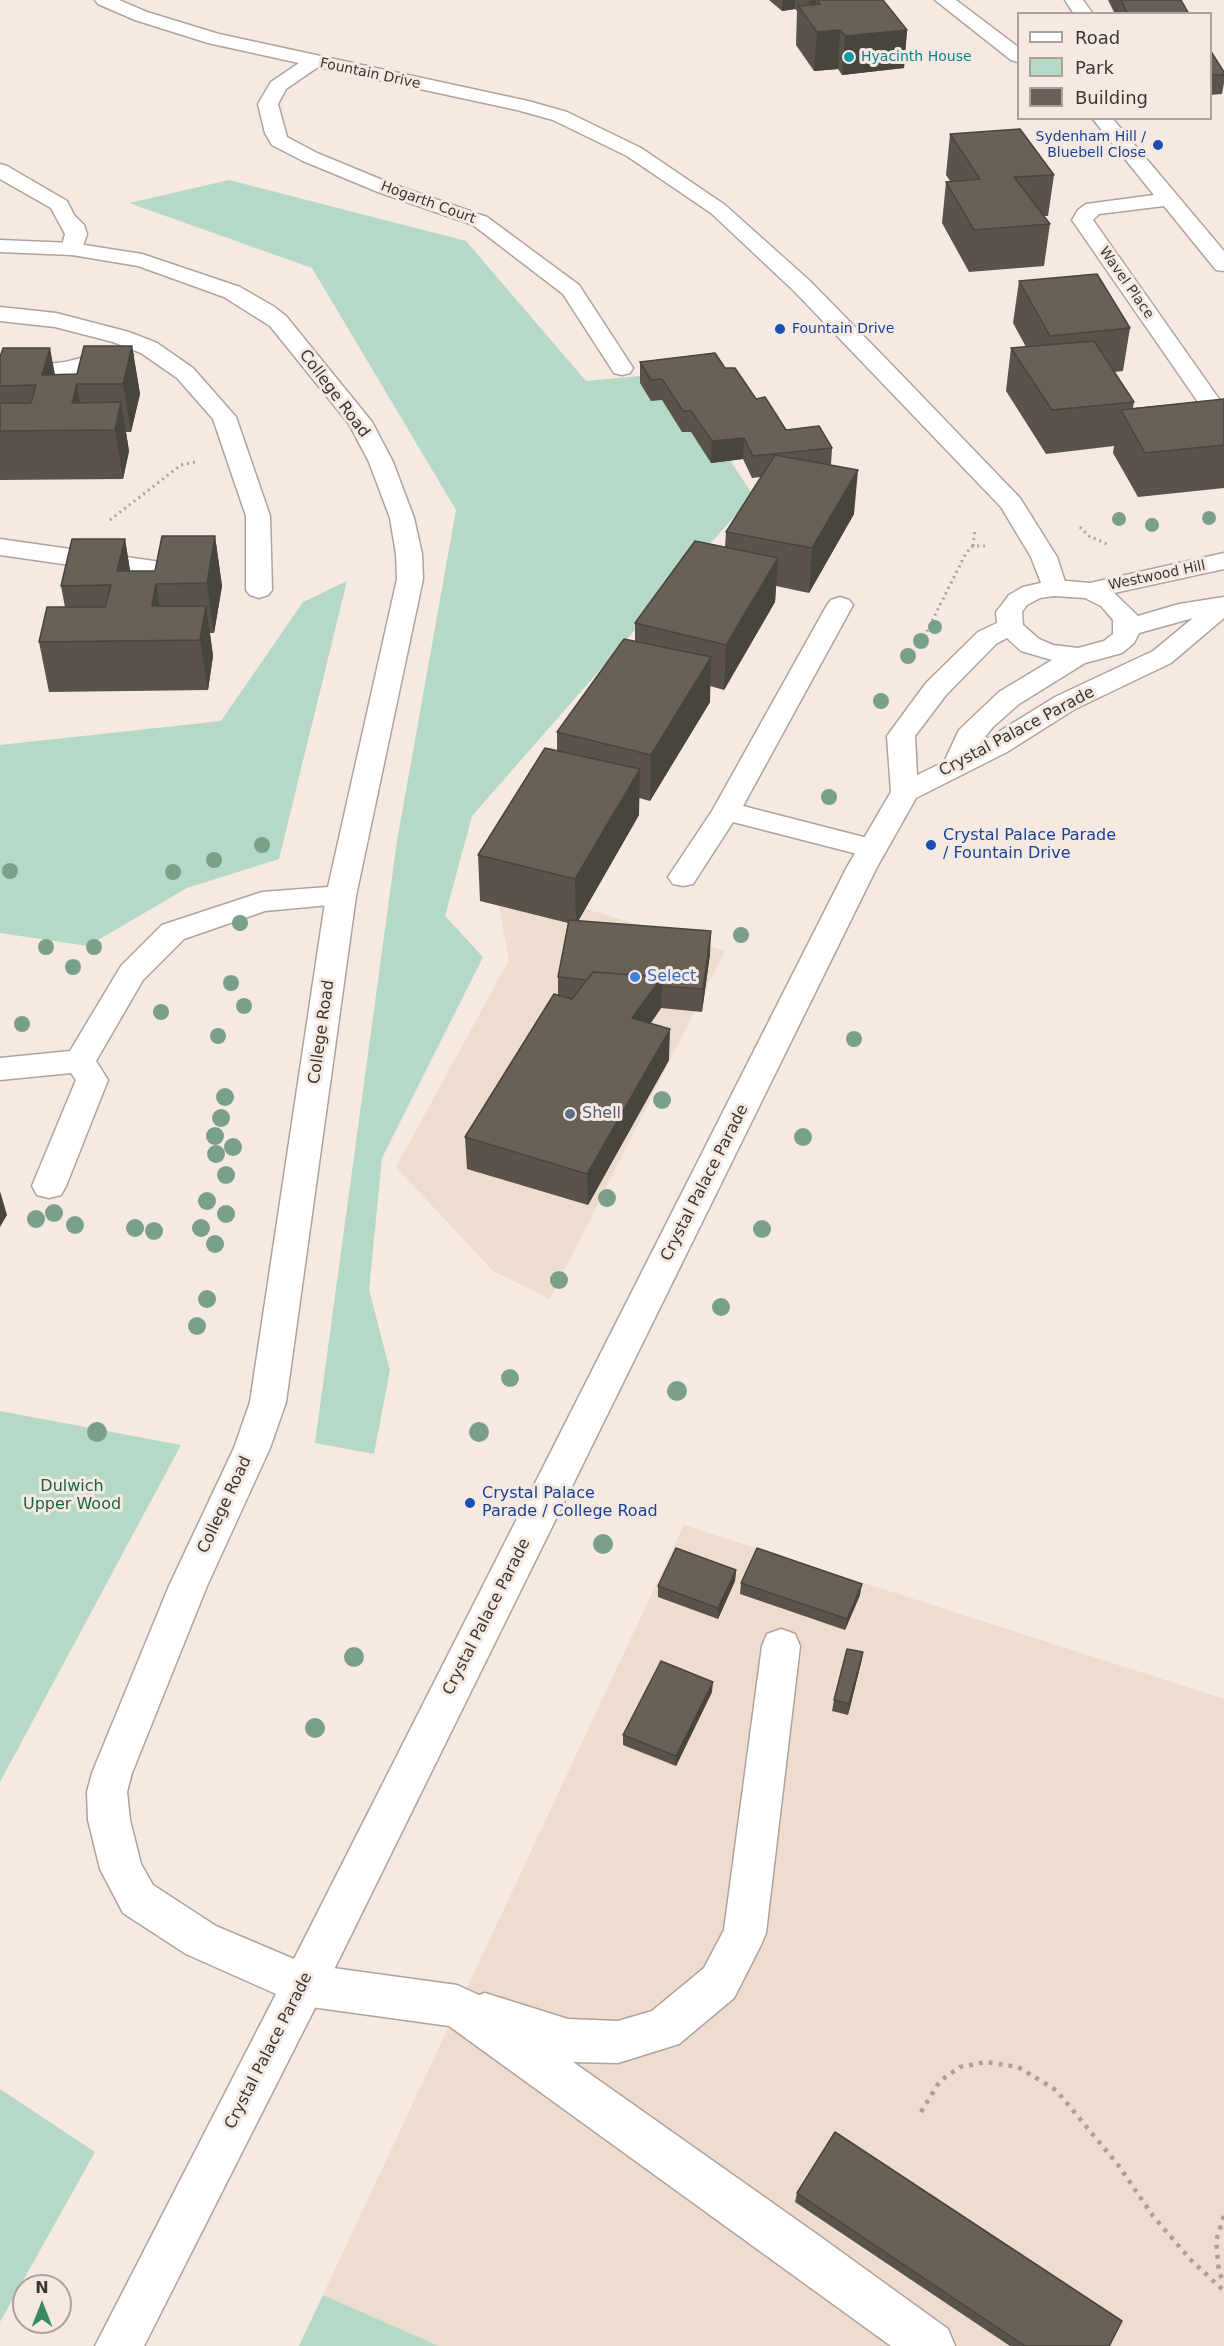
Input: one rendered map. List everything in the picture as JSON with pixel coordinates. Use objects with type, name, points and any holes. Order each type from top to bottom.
[{"type":"main road","name":"Fountain Drive","points":[[104,0],[141,16],[216,39],[560,116],[634,152],[718,209],[802,286],[1011,503],[1044,557],[1054,588]]},
{"type":"main road","points":[[944,0],[1017,55]]},
{"type":"main road","name":"Hogarth Court","points":[[313,62],[278,86],[268,104],[279,141],[309,157],[375,184],[480,221],[571,290],[622,368]]},
{"type":"main road","points":[[1103,120],[1224,265]]},
{"type":"main road","points":[[0,170],[60,205],[76,234],[72,249]]},
{"type":"main road","name":"Wavel Place","points":[[1169,199],[1093,208],[1085,214],[1082,220],[1224,423]]},
{"type":"main road","name":"College Road","points":[[0,246],[72,249],[142,260],[232,292],[265,311],[278,321],[360,422],[381,462],[402,518],[409,554],[410,579],[342,896],[268,1402],[252,1448],[188,1586],[112,1773],[107,1792],[109,1820],[121,1869],[138,1899],[201,1940],[304,1985],[457,2006],[568,2040],[618,2042],[664,2029],[719,1983],[745,1933],[781,1646]]},
{"type":"main road","points":[[0,314],[56,320],[121,337],[148,348],[185,373],[224,417],[237,454],[258,516],[259,590]]},
{"type":"main road","points":[[0,377],[65,369],[148,348]]},
{"type":"main road","points":[[0,547],[154,569]]},
{"type":"main road","name":"Westwood Hill","points":[[1090,591],[1224,561]]},
{"type":"main road","points":[[1054,588],[1090,591],[1118,607],[1126,618],[1125,637],[1113,647],[1097,653],[1078,656],[1048,652],[1030,645],[1010,627],[1009,612],[1018,600],[1032,592],[1054,588]]},
{"type":"main road","points":[[683,878],[726,811],[840,605]]},
{"type":"main road","points":[[1127,628],[1179,612],[1223,606]]},
{"type":"main road","name":"Crystal Palace Parade","points":[[118,2346],[304,1985],[873,849],[905,792],[997,746],[1065,703],[1131,674],[1162,657],[1201,627],[1223,606]]},
{"type":"main road","points":[[905,792],[901,736],[936,688],[987,638],[1010,627]]},
{"type":"main road","points":[[956,765],[969,736],[983,721],[1010,698],[1078,656]]},
{"type":"main road","points":[[726,811],[873,849]]},
{"type":"main road","points":[[80,1061],[132,973],[173,932],[262,902],[342,896]]},
{"type":"main road","points":[[0,1069],[80,1061]]},
{"type":"main road","points":[[49,1186],[92,1080],[80,1061]]},
{"type":"main road","points":[[457,2006],[931,2346]]},
{"type":"path","points":[[64,556],[181,465],[237,454]]},
{"type":"path","points":[[1082,530],[1089,536]]},
{"type":"path","points":[[921,641],[966,553],[974,546]]},
{"type":"path","points":[[921,2112],[940,2081],[960,2067],[986,2062],[1018,2067],[1056,2090],[1112,2157],[1153,2216],[1190,2259],[1224,2291]]},
{"type":"path","points":[[1224,2216],[1216,2241],[1219,2272],[1224,2283]]},
{"type":"shaded area","points":[[494,881],[725,951],[550,1299],[493,1271],[396,1167],[509,960]]},
{"type":"shaded area","points":[[684,1525],[1224,1699],[1224,2346],[439,2346],[323,2295]]},
{"type":"green space","points":[[229,180],[466,241],[586,381],[672,373],[753,495],[472,816],[445,916],[483,957],[382,1158],[369,1290],[390,1370],[374,1454],[315,1443],[397,841],[456,510],[312,268],[129,203]]},
{"type":"green space","points":[[347,581],[279,859],[187,888],[88,946],[0,933],[0,745],[221,721],[303,602]]},
{"type":"green space","name":"Dulwich Upper Wood","points":[[0,1411],[181,1445],[0,1782]]},
{"type":"green space","points":[[0,2089],[95,2152],[27,2274],[12,2274],[12,2301],[0,2322]]},
{"type":"green space","points":[[323,2295],[439,2346],[299,2346]]},
{"type":"building","points":[[817,0],[883,0],[907,30],[845,36],[840,30],[817,32],[798,6],[820,4]]},
{"type":"building","points":[[1121,0],[1181,0],[1188,12],[1127,12]]},
{"type":"building","points":[[1212,53],[1224,72],[1224,75],[1212,75]]},
{"type":"building","points":[[1020,129],[1054,175],[1014,177],[1050,224],[974,230],[946,182],[980,179],[950,134]]},
{"type":"building","points":[[1097,274],[1130,328],[1050,336],[1019,281]]},
{"type":"building","points":[[1094,341],[1134,402],[1052,410],[1011,348]]},
{"type":"building","points":[[84,346],[132,346],[123,384],[77,384],[72,403],[121,402],[115,430],[0,431],[0,403],[31,403],[36,385],[0,386],[0,357],[3,348],[50,348],[42,375],[77,374]]},
{"type":"building","points":[[715,353],[725,368],[735,368],[756,399],[765,397],[786,430],[819,426],[832,448],[753,456],[744,438],[712,441],[691,411],[683,411],[662,379],[651,380],[640,362]]},
{"type":"building","points":[[1224,399],[1224,445],[1145,453],[1121,410]]},
{"type":"building","points":[[775,455],[858,470],[812,548],[726,532]]},
{"type":"building","points":[[162,536],[215,536],[207,583],[156,584],[152,606],[206,606],[200,640],[39,642],[47,607],[105,607],[111,585],[61,586],[72,539],[125,539],[117,571],[155,571]]},
{"type":"building","points":[[695,541],[778,558],[726,645],[635,623]]},
{"type":"building","points":[[624,639],[711,657],[651,755],[557,732]]},
{"type":"building","points":[[545,748],[640,769],[575,879],[478,855]]},
{"type":"building","points":[[569,920],[711,931],[703,989],[662,986],[662,977],[593,972],[587,980],[558,977]]},
{"type":"building","name":"Shell","points":[[593,972],[662,977],[632,1018],[670,1029],[587,1174],[465,1137],[554,994],[572,999]]},
{"type":"building","points":[[676,1548],[736,1570],[718,1608],[658,1586]]},
{"type":"building","points":[[757,1548],[862,1584],[847,1619],[741,1583]]},
{"type":"building","points":[[847,1649],[863,1652],[849,1704],[834,1700]]},
{"type":"building","points":[[661,1661],[713,1682],[676,1756],[623,1735]]},
{"type":"building","points":[[835,2132],[1122,2321],[1109,2346],[1025,2346],[797,2193]]},
{"type":"place","name":"Hyacinth House","points":[[849,57]]},
{"type":"place","name":"Sydenham Hill / Bluebell Close","points":[[1158,145]]},
{"type":"place","name":"Fountain Drive","points":[[780,329]]},
{"type":"place","name":"Crystal Palace Parade / Fountain Drive","points":[[931,845]]},
{"type":"place","name":"Select","points":[[635,977]]},
{"type":"place","name":"Shell","points":[[570,1114]]},
{"type":"place","name":"Crystal Palace Parade / College Road","points":[[470,1503]]}]
